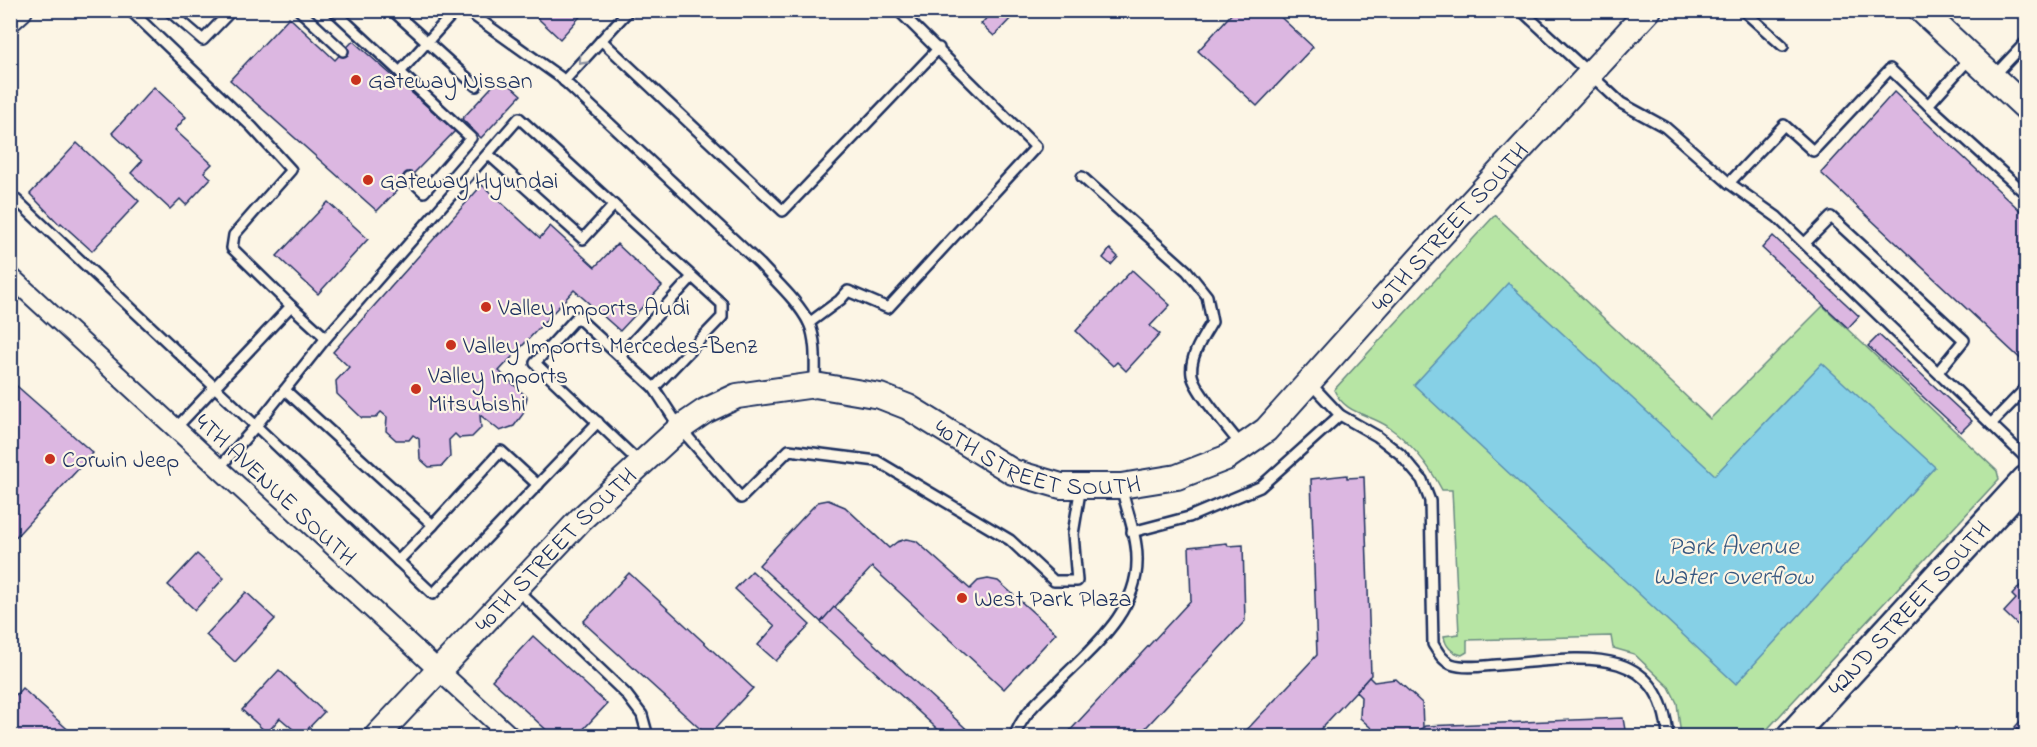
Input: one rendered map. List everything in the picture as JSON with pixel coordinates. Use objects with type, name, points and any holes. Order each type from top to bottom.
[{"type":"main road","name":"42ND STREET SOUTH","points":[[1791,736],[2020,491]]},
{"type":"street","points":[[10,19],[20,10]]},
{"type":"street","name":"40TH STREET SOUTH","points":[[377,736],[581,519],[680,428],[705,411],[738,396],[815,385],[880,396],[908,407],[1013,472],[1061,486],[1121,486],[1177,477],[1226,458],[1266,430],[1431,246],[1649,10]]},
{"type":"street","points":[[1921,10],[2026,108]]},
{"type":"street","name":"4TH AVENUE SOUTH","points":[[10,276],[510,736]]},
{"type":"lane","points":[[130,10],[252,127],[291,170],[234,235],[232,248],[326,338]]},
{"type":"lane","points":[[168,10],[203,40],[232,10]]},
{"type":"lane","points":[[299,10],[343,51]]},
{"type":"lane","points":[[333,10],[471,138],[424,192],[409,178]]},
{"type":"lane","points":[[392,10],[476,86]]},
{"type":"lane","points":[[400,72],[456,10]]},
{"type":"lane","points":[[466,10],[564,81],[785,290],[809,323],[814,346],[815,385]]},
{"type":"lane","points":[[564,81],[629,10]]},
{"type":"lane","points":[[809,323],[840,300],[848,291],[888,308],[1036,147],[939,48],[898,10]]},
{"type":"lane","points":[[1521,10],[1621,104],[1665,128],[1729,183],[1777,217],[2026,458]]},
{"type":"lane","points":[[1746,13],[1783,46]]},
{"type":"lane","points":[[602,40],[783,211],[939,48]]},
{"type":"lane","points":[[1993,77],[2026,42]]},
{"type":"lane","points":[[1928,105],[1971,57]]},
{"type":"lane","points":[[1729,183],[1784,125],[1814,151],[1890,69],[2026,194]]},
{"type":"lane","points":[[219,468],[256,426],[326,338],[519,118],[722,304],[722,317],[654,388]]},
{"type":"lane","points":[[488,154],[583,238],[614,205]]},
{"type":"lane","points":[[1082,177],[1187,271],[1207,296],[1212,322],[1197,345],[1192,375],[1207,400],[1242,447]]},
{"type":"lane","points":[[10,194],[433,594],[598,422]]},
{"type":"lane","points":[[1804,243],[1831,217],[1964,340],[1938,372]]},
{"type":"lane","points":[[620,356],[692,277]]},
{"type":"lane","points":[[175,429],[291,306]]},
{"type":"lane","points":[[641,464],[535,363],[577,317],[654,388],[680,428],[741,498],[789,450],[877,461],[1010,540],[1054,581],[1077,581],[1073,534],[1081,486]]},
{"type":"lane","points":[[1310,383],[1340,415],[1377,436],[1400,454],[1422,480],[1430,501],[1431,624],[1433,644],[1440,657],[1452,664],[1473,666],[1615,660],[1639,673],[1659,694],[1666,717],[1668,736]]},
{"type":"lane","points":[[1991,424],[2026,388]]},
{"type":"lane","points":[[285,390],[433,525]]},
{"type":"lane","points":[[1132,532],[1189,517],[1260,487],[1340,415]]},
{"type":"lane","points":[[398,561],[501,451],[538,485]]},
{"type":"lane","points":[[1015,736],[1017,728],[1031,708],[1103,635],[1130,602],[1135,584],[1137,557],[1121,486]]},
{"type":"lane","points":[[516,589],[626,694],[642,715],[647,733],[644,736]]},
{"type":"green space","points":[[1495,215],[1710,419],[1823,306],[1997,471],[1999,479],[1761,736],[1681,736],[1677,703],[1669,687],[1634,654],[1613,648],[1611,636],[1467,640],[1467,652],[1462,655],[1447,646],[1444,636],[1459,634],[1452,490],[1442,490],[1418,455],[1395,432],[1350,409],[1334,390]]},
{"type":"water","name":"Park Avenue Water Overflow","points":[[1508,283],[1715,475],[1822,363],[1935,467],[1736,684],[1414,385]]},
{"type":"building","points":[[529,10],[586,10],[560,39]]},
{"type":"building","points":[[994,10],[1010,10],[1014,15],[994,36],[981,24]]},
{"type":"building","points":[[1235,10],[1273,10],[1313,47],[1257,106],[1198,51]]},
{"type":"building","points":[[289,17],[335,60],[353,41],[455,131],[377,211],[230,80]]},
{"type":"building","points":[[501,77],[521,95],[481,138],[462,119]]},
{"type":"building","points":[[154,87],[186,117],[175,130],[212,164],[204,172],[211,178],[186,205],[180,199],[170,209],[131,173],[142,161],[112,133]]},
{"type":"building","points":[[1894,92],[2026,216],[2026,364],[1821,173]]},
{"type":"building","points":[[77,143],[139,201],[92,251],[61,223],[60,225],[30,194]]},
{"type":"building","points":[[482,185],[540,238],[550,226],[595,267],[617,244],[662,286],[620,331],[574,290],[499,371],[527,397],[523,414],[514,426],[500,431],[480,415],[481,428],[472,437],[459,438],[455,434],[449,440],[450,457],[442,466],[429,467],[420,459],[419,439],[413,435],[409,440],[396,440],[386,431],[387,417],[381,412],[375,418],[362,418],[337,394],[336,381],[349,367],[333,352]]},
{"type":"building","points":[[328,202],[368,239],[318,294],[277,256]]},
{"type":"building","points":[[1773,236],[1859,316],[1848,328],[1762,248]]},
{"type":"building","points":[[1110,249],[1118,257],[1111,265],[1103,258]]},
{"type":"building","points":[[1132,270],[1170,305],[1150,326],[1160,334],[1126,371],[1117,362],[1113,366],[1076,331]]},
{"type":"building","points":[[1879,335],[1972,421],[1961,432],[1868,346]]},
{"type":"building","points":[[10,380],[93,453],[12,541],[10,539]]},
{"type":"building","points":[[1347,475],[1347,478],[1364,477],[1371,675],[1314,736],[1241,736],[1317,655],[1311,479]]},
{"type":"building","name":"West Park Plaza","points":[[828,500],[845,507],[889,548],[906,539],[916,541],[970,589],[978,581],[988,579],[998,581],[1056,633],[1004,689],[872,567],[821,622],[759,565],[818,502]]},
{"type":"building","points":[[1227,543],[1228,546],[1243,545],[1245,621],[1138,736],[1065,736],[1191,600],[1189,547]]},
{"type":"building","points":[[197,554],[224,578],[195,610],[168,585]]},
{"type":"building","points":[[752,571],[810,625],[776,661],[758,645],[775,626],[735,589]]},
{"type":"building","points":[[629,573],[753,688],[708,736],[583,622]]},
{"type":"building","points":[[2026,579],[2026,633],[2004,612],[2016,599],[2012,595]]},
{"type":"building","points":[[246,592],[275,619],[235,662],[206,635]]},
{"type":"building","points":[[834,607],[974,736],[945,736],[821,622]]},
{"type":"building","points":[[533,636],[607,704],[577,736],[553,736],[492,680]]},
{"type":"building","points":[[279,670],[324,712],[301,736],[280,718],[267,733],[242,710]]},
{"type":"building","points":[[1369,677],[1374,682],[1396,679],[1422,703],[1423,727],[1415,736],[1380,736],[1360,718],[1361,697],[1356,692]]},
{"type":"building","points":[[22,688],[75,736],[10,736],[10,701]]},
{"type":"building","points":[[2026,715],[2026,736],[2008,736],[2015,729],[2020,731],[2015,727]]},
{"type":"building","points":[[1623,718],[1626,736],[1415,736],[1425,726]]},
{"type":"place","name":"Gateway Nissan","points":[[356,80]]},
{"type":"place","name":"Gateway Hyundai","points":[[368,180]]},
{"type":"place","name":"Valley Imports Audi","points":[[486,307]]},
{"type":"place","name":"Valley Imports Mercedes-Benz","points":[[451,345]]},
{"type":"place","name":"Valley Imports Mitsubishi","points":[[416,389]]},
{"type":"place","name":"Corwin Jeep","points":[[50,459]]},
{"type":"place","name":"West Park Plaza","points":[[962,598]]}]
